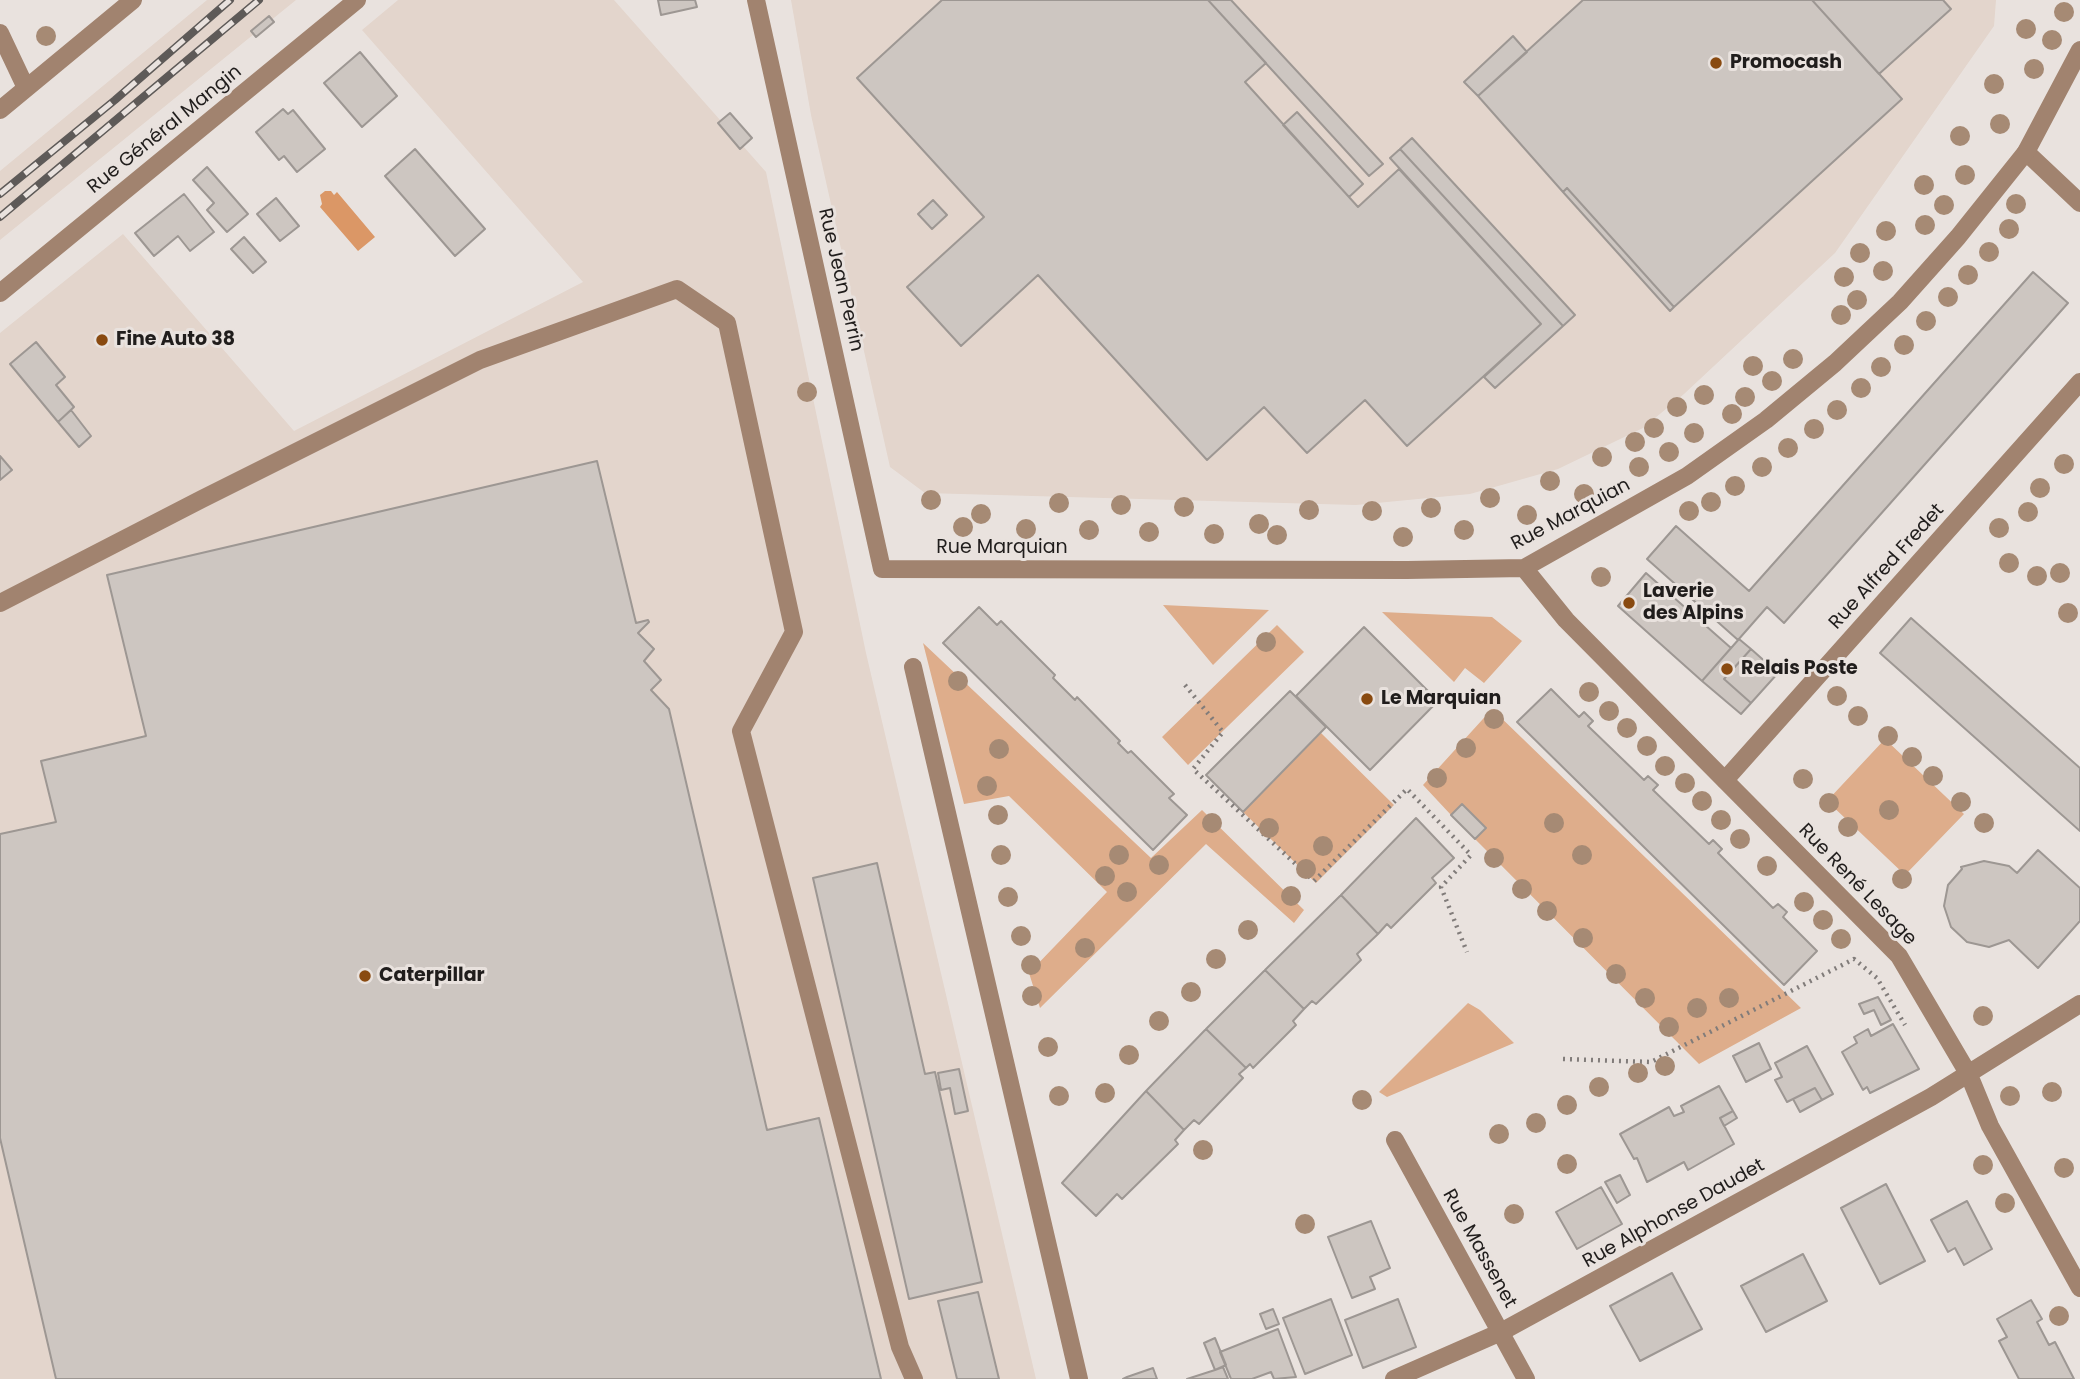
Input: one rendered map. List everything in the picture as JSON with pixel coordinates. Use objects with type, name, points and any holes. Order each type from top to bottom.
[{"type":"street","points":[[0,110],[133,0]]},
{"type":"street","name":"Rue Général Mangin","points":[[0,293],[357,0]]},
{"type":"street","name":"Rue Jean Perrin","points":[[756,0],[882,569]]},
{"type":"street","points":[[0,33],[26,88]]},
{"type":"street","name":"Rue Marquian","points":[[882,569],[1524,568],[1687,476],[1776,412],[1835,363],[1899,302],[1958,237],[2026,152],[2080,50]]},
{"type":"street","points":[[2026,152],[2080,203]]},
{"type":"street","points":[[0,603],[480,360],[677,289],[727,323],[794,632],[741,731],[900,1347],[914,1379]]},
{"type":"street","name":"Rue Alfred Fredet","points":[[1726,780],[2080,382]]},
{"type":"street","name":"Rue René Lesage","points":[[1524,568],[1566,620],[1899,956],[1969,1075],[1990,1126],[2080,1288]]},
{"type":"street","points":[[913,667],[1079,1379]]},
{"type":"street","name":"Rue Alphonse Daudet","points":[[1394,1379],[1501,1332],[1969,1075],[2080,1004]]},
{"type":"street","name":"Rue Massenet","points":[[1395,1140],[1526,1379]]},
{"type":"path","points":[[1185,685],[1223,732],[1193,769],[1314,881],[1407,789],[1471,855],[1441,887],[1467,952]]},
{"type":"path","points":[[1563,1059],[1651,1062],[1854,959],[1877,978],[1918,1046],[1943,1031]]},
{"type":"shaded area","points":[[207,0],[296,0],[0,240],[0,171]]},
{"type":"shaded area","points":[[398,0],[614,0],[766,172],[866,653],[1036,1379],[0,1379],[0,333],[123,234],[294,431],[583,282],[362,30]]},
{"type":"shaded area","points":[[791,0],[1996,0],[1994,26],[1835,253],[1684,394],[1643,428],[1558,469],[1470,494],[1356,505],[925,493],[890,467],[811,115]]},
{"type":"shaded area","points":[[331,191],[334,195],[337,192],[375,237],[358,251],[320,207],[320,195]]},
{"type":"shaded area","points":[[1163,605],[1269,610],[1213,665]]},
{"type":"shaded area","points":[[1382,612],[1492,617],[1522,641],[1484,683],[1465,668],[1454,682]]},
{"type":"shaded area","points":[[1277,625],[1304,652],[1188,765],[1162,737]]},
{"type":"shaded area","points":[[923,643],[1151,858],[1202,810],[1304,910],[1294,923],[1206,844],[1040,1008],[1029,973],[1107,892],[1009,796],[964,804]]},
{"type":"shaded area","points":[[1492,709],[1801,1008],[1699,1064],[1475,839],[1486,828],[1462,805],[1451,815],[1423,785]]},
{"type":"shaded area","points":[[1321,733],[1394,805],[1316,883],[1243,812]]},
{"type":"shaded area","points":[[1885,739],[1964,814],[1905,875],[1827,801]]},
{"type":"shaded area","points":[[1468,1003],[1480,1010],[1514,1043],[1387,1097],[1379,1092]]},
{"type":"building","points":[[658,0],[695,0],[697,7],[661,15]]},
{"type":"building","points":[[942,0],[1208,0],[1266,63],[1245,82],[1358,207],[1399,169],[1541,324],[1407,446],[1365,400],[1307,453],[1264,407],[1207,460],[1038,275],[961,346],[907,287],[984,217],[857,78]]},
{"type":"building","points":[[1208,0],[1231,0],[1383,164],[1369,176]]},
{"type":"building","points":[[1583,0],[1812,0],[1902,99],[1674,307],[1567,188],[1563,192],[1478,96]]},
{"type":"building","points":[[1812,0],[1943,0],[1951,9],[1879,74]]},
{"type":"building","points":[[269,16],[274,22],[256,37],[251,31]]},
{"type":"building","points":[[1513,36],[1527,52],[1478,96],[1464,82]]},
{"type":"building","points":[[360,52],[397,96],[362,127],[324,83]]},
{"type":"building","points":[[283,109],[288,114],[293,110],[325,149],[297,172],[284,156],[279,160],[256,132]]},
{"type":"building","points":[[1297,112],[1363,184],[1349,197],[1283,125]]},
{"type":"building","points":[[730,113],[752,138],[740,149],[718,123]]},
{"type":"building","points":[[1412,138],[1575,315],[1563,326],[1400,149]]},
{"type":"building","points":[[415,149],[485,229],[455,256],[385,176]]},
{"type":"building","points":[[1400,149],[1563,326],[1495,388],[1484,377],[1541,324],[1390,158]]},
{"type":"building","points":[[207,167],[248,214],[227,232],[207,210],[214,203],[193,180]]},
{"type":"building","points":[[1567,188],[1674,307],[1670,311],[1563,192]]},
{"type":"building","points":[[184,194],[214,232],[190,251],[178,236],[154,256],[135,233]]},
{"type":"building","points":[[276,198],[299,226],[280,241],[257,214]]},
{"type":"building","points":[[933,200],[947,215],[932,229],[918,214]]},
{"type":"building","points":[[244,237],[266,262],[253,273],[231,249]]},
{"type":"building","points":[[2033,272],[2068,303],[1784,623],[1767,607],[1738,640],[1647,559],[1676,526],[1749,591]]},
{"type":"building","points":[[36,342],[65,377],[56,385],[74,407],[58,422],[10,364]]},
{"type":"building","points":[[71,410],[91,436],[79,447],[58,422]]},
{"type":"building","points":[[0,456],[12,470],[0,480]]},
{"type":"building","name":"Caterpillar","points":[[597,461],[636,623],[649,622],[638,633],[654,649],[644,661],[661,680],[651,690],[669,709],[767,1130],[819,1118],[881,1379],[56,1379],[0,1138],[0,834],[56,822],[41,761],[146,736],[107,575]]},
{"type":"building","points":[[1646,573],[1731,648],[1702,681],[1618,606]]},
{"type":"building","points":[[979,607],[997,625],[1001,621],[1055,675],[1053,678],[1075,700],[1077,697],[1120,741],[1118,743],[1128,753],[1131,751],[1174,794],[1169,798],[1187,815],[1153,850],[943,643]]},
{"type":"building","points":[[1911,618],[2080,768],[2080,831],[1880,653]]},
{"type":"building","name":"Le Marquian","points":[[1364,627],[1438,701],[1370,770],[1296,696]]},
{"type":"building","points":[[1739,639],[1751,649],[1724,679],[1751,703],[1741,714],[1702,681]]},
{"type":"building","points":[[1751,649],[1778,673],[1751,703],[1724,679]]},
{"type":"building","points":[[1551,689],[1579,717],[1584,712],[1593,721],[1588,726],[1644,780],[1648,776],[1658,785],[1653,790],[1709,844],[1713,840],[1722,849],[1718,853],[1773,908],[1778,904],[1787,912],[1783,917],[1817,951],[1784,985],[1517,722]]},
{"type":"building","points":[[1290,691],[1326,727],[1243,812],[1206,775]]},
{"type":"building","points":[[1462,804],[1486,828],[1475,839],[1451,815]]},
{"type":"building","points":[[1416,818],[1454,858],[1432,878],[1436,883],[1391,928],[1387,924],[1378,934],[1341,895]]},
{"type":"building","points":[[2038,850],[2080,888],[2080,921],[2038,968],[2009,940],[1989,947],[1967,942],[1951,927],[1944,906],[1948,885],[1961,867],[1984,861],[2009,866],[2017,873]]},
{"type":"building","points":[[877,863],[925,1074],[935,1072],[982,1282],[909,1299],[813,878]]},
{"type":"building","points":[[1341,895],[1378,934],[1357,954],[1361,960],[1316,1004],[1312,1001],[1304,1009],[1265,970]]},
{"type":"building","points":[[1265,970],[1304,1009],[1293,1021],[1296,1025],[1253,1068],[1250,1064],[1246,1068],[1206,1029]]},
{"type":"building","points":[[1878,997],[1891,1020],[1881,1025],[1874,1010],[1864,1014],[1859,1004]]},
{"type":"building","points":[[1893,1024],[1919,1069],[1870,1093],[1867,1087],[1863,1090],[1842,1052],[1857,1043],[1854,1037],[1868,1029],[1871,1036]]},
{"type":"building","points":[[1206,1029],[1246,1068],[1239,1074],[1243,1078],[1199,1124],[1194,1120],[1184,1130],[1146,1091]]},
{"type":"building","points":[[1759,1043],[1771,1069],[1746,1082],[1733,1056]]},
{"type":"building","points":[[1807,1046],[1833,1094],[1822,1100],[1815,1088],[1787,1102],[1775,1080],[1782,1077],[1775,1063]]},
{"type":"building","points":[[959,1069],[968,1111],[955,1114],[950,1088],[941,1090],[938,1073]]},
{"type":"building","points":[[1719,1086],[1733,1111],[1720,1118],[1734,1144],[1688,1170],[1684,1162],[1647,1182],[1637,1158],[1634,1159],[1620,1134],[1669,1107],[1674,1116],[1684,1112],[1681,1106]]},
{"type":"building","points":[[1815,1088],[1822,1100],[1800,1112],[1793,1099]]},
{"type":"building","points":[[1146,1091],[1184,1130],[1175,1140],[1178,1144],[1122,1199],[1117,1194],[1096,1216],[1062,1183]]},
{"type":"building","points":[[1733,1111],[1737,1118],[1724,1126],[1720,1118]]},
{"type":"building","points":[[1620,1175],[1630,1195],[1617,1203],[1605,1182]]},
{"type":"building","points":[[1886,1184],[1925,1261],[1880,1284],[1841,1208]]},
{"type":"building","points":[[1601,1187],[1622,1224],[1577,1249],[1556,1212]]},
{"type":"building","points":[[1967,1201],[1992,1249],[1964,1265],[1955,1248],[1948,1252],[1931,1220]]},
{"type":"building","points":[[1371,1221],[1390,1268],[1370,1277],[1375,1289],[1352,1298],[1328,1237]]},
{"type":"building","points":[[1803,1254],[1827,1301],[1766,1332],[1741,1286]]},
{"type":"building","points":[[1672,1273],[1702,1329],[1640,1361],[1610,1306]]},
{"type":"building","points":[[978,1292],[999,1379],[957,1379],[938,1301]]},
{"type":"building","points":[[1331,1299],[1352,1355],[1305,1374],[1283,1318]]},
{"type":"building","points":[[1398,1299],[1416,1347],[1363,1368],[1345,1320]]},
{"type":"building","points":[[2031,1300],[2042,1319],[2037,1322],[2049,1345],[2055,1342],[2074,1379],[2019,1379],[1999,1341],[2007,1337],[1997,1319]]},
{"type":"building","points":[[1273,1309],[1279,1324],[1266,1329],[1260,1314]]},
{"type":"building","points":[[1278,1329],[1296,1377],[1274,1379],[1271,1372],[1252,1379],[1231,1379],[1220,1352]]},
{"type":"building","points":[[1215,1338],[1226,1365],[1215,1370],[1204,1343]]},
{"type":"building","points":[[1223,1367],[1228,1379],[1187,1379],[1215,1370]]},
{"type":"building","points":[[1153,1368],[1157,1379],[1123,1379],[1127,1377]]},
{"type":"railway","points":[[0,194],[115,100],[230,0]]},
{"type":"railway","points":[[0,217],[259,0]]},
{"type":"place","name":"Promocash","points":[[1716,63]]},
{"type":"place","name":"Fine Auto 38","points":[[102,340]]},
{"type":"place","name":"Laverie des Alpins","points":[[1629,603]]},
{"type":"place","name":"Relais Poste","points":[[1727,669]]},
{"type":"place","name":"Le Marquian","points":[[1367,699]]},
{"type":"place","name":"Caterpillar","points":[[365,976]]}]
